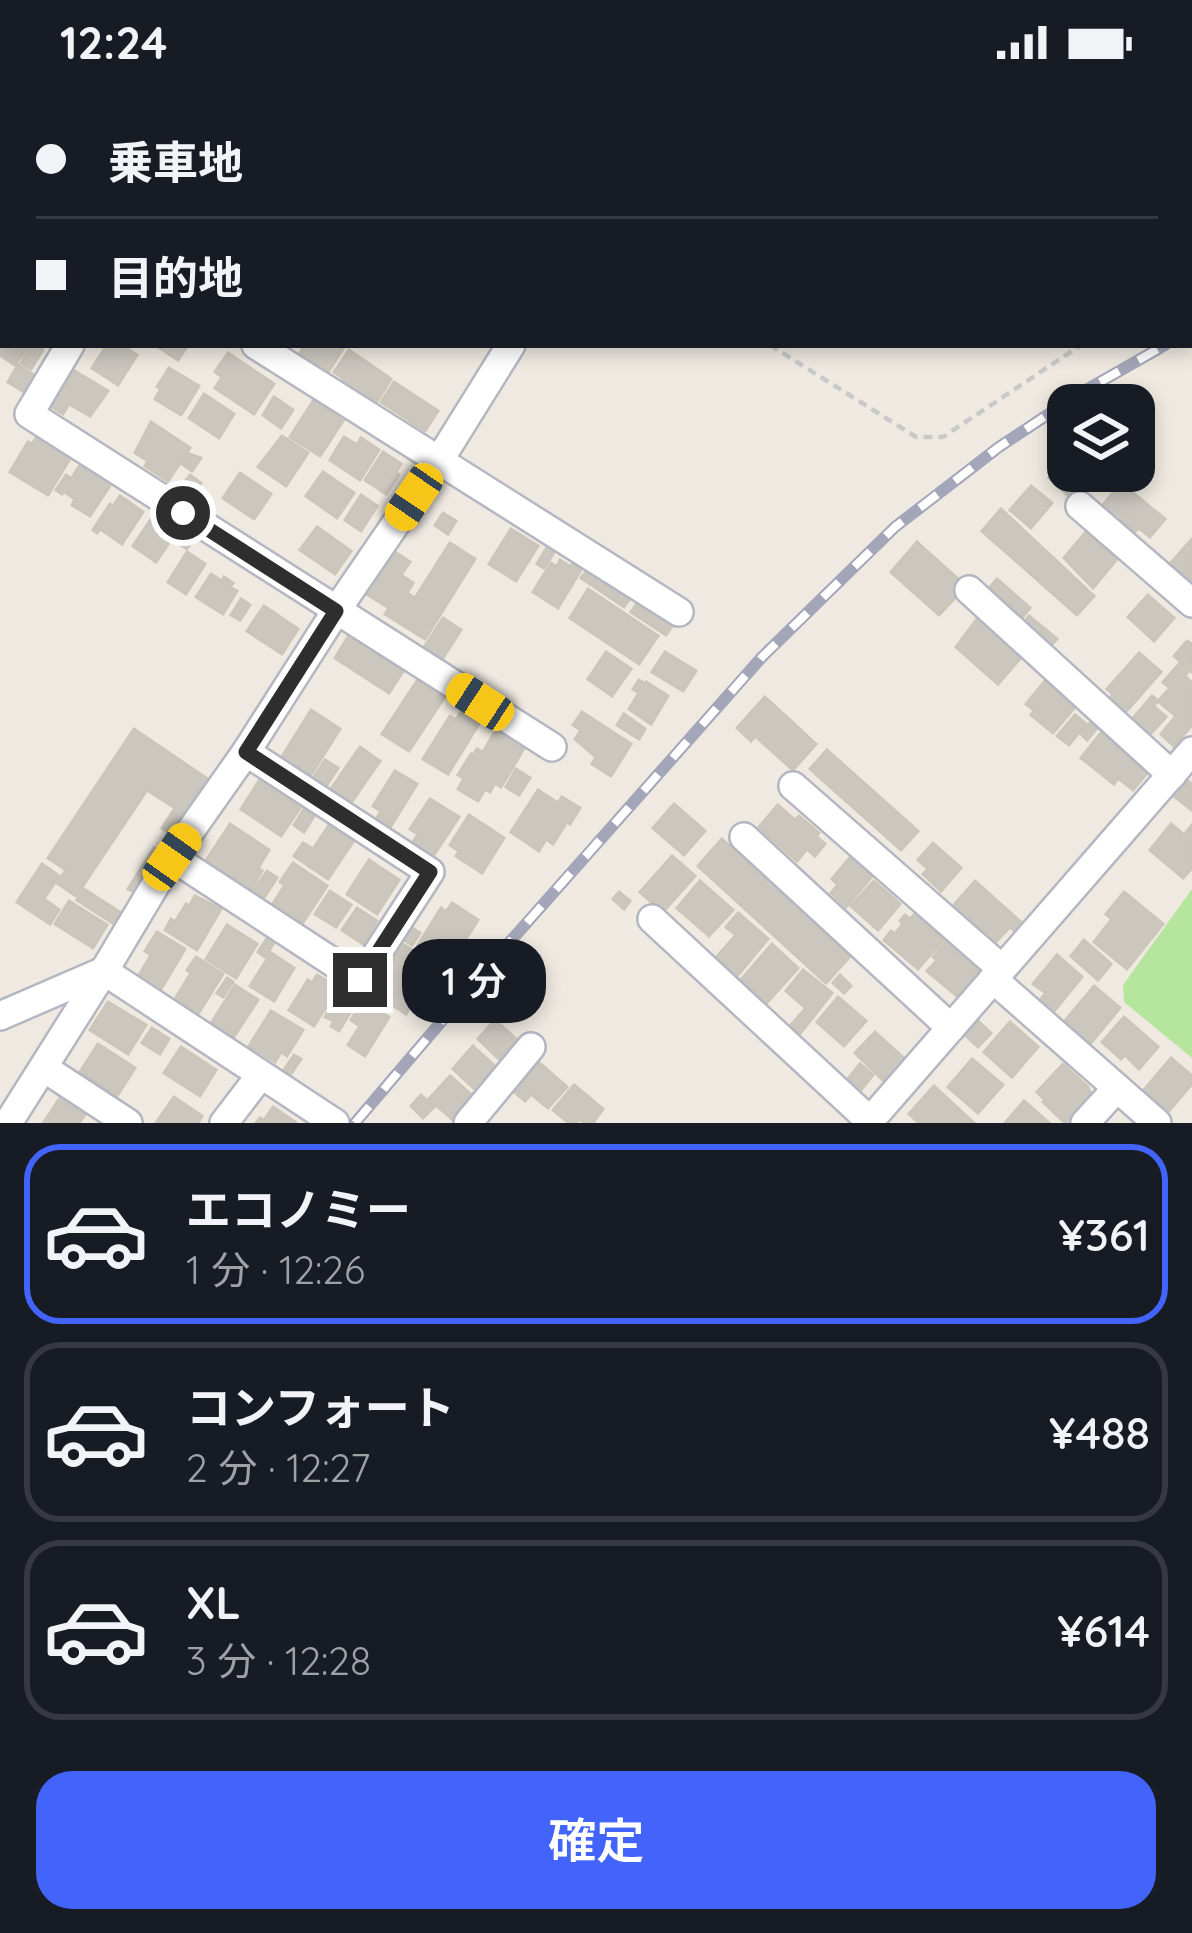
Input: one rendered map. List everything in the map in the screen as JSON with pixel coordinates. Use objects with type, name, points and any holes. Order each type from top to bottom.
[{"type":"street","points":[[68,348],[29,414],[552,747]]},
{"type":"street","points":[[261,348],[679,612]]},
{"type":"street","points":[[8,1123],[172,857],[510,348]]},
{"type":"street","points":[[1080,506],[1192,604]]},
{"type":"street","points":[[969,590],[1172,775]]},
{"type":"street","points":[[652,919],[869,1122],[1192,751]]},
{"type":"street","points":[[172,857],[360,980],[430,872],[246,752]]},
{"type":"street","points":[[794,786],[1157,1123]]},
{"type":"street","points":[[744,838],[951,1028]]},
{"type":"street","points":[[0,1016],[104,971]]},
{"type":"street","points":[[104,971],[334,1123]]},
{"type":"street","points":[[469,1123],[532,1047]]},
{"type":"street","points":[[44,1068],[128,1123]]},
{"type":"street","points":[[224,1123],[260,1076]]},
{"type":"street","points":[[1085,1123],[1118,1088]]},
{"type":"path","points":[[775,348],[916,437],[943,436],[1077,348]]},
{"type":"green space","points":[[1192,889],[1192,1058],[1124,1002],[1123,985]]},
{"type":"building","points":[[2,348],[27,348],[15,365],[0,355]]},
{"type":"building","points":[[30,348],[43,350],[31,369],[21,363]]},
{"type":"building","points":[[105,348],[126,348],[137,355],[118,385],[92,368]]},
{"type":"building","points":[[160,348],[186,348],[178,360]]},
{"type":"building","points":[[303,348],[343,348],[327,374],[317,367],[312,373],[294,362]]},
{"type":"building","points":[[349,350],[391,379],[373,408],[339,385],[344,379],[334,372]]},
{"type":"building","points":[[228,353],[274,384],[254,414],[215,388],[222,377],[215,372]]},
{"type":"building","points":[[18,365],[34,375],[24,392],[8,382]]},
{"type":"building","points":[[169,368],[199,386],[181,415],[155,399]]},
{"type":"building","points":[[73,370],[108,391],[90,416],[69,404],[63,414],[49,405]]},
{"type":"building","points":[[394,382],[438,411],[425,431],[381,402]]},
{"type":"building","points":[[204,394],[234,414],[219,438],[189,418]]},
{"type":"building","points":[[274,397],[293,410],[281,428],[263,415]]},
{"type":"building","points":[[313,401],[343,421],[320,456],[290,437]]},
{"type":"building","points":[[151,422],[190,448],[168,481],[135,453]]},
{"type":"building","points":[[40,432],[74,452],[48,495],[10,472]]},
{"type":"building","points":[[282,436],[308,453],[286,486],[258,467]]},
{"type":"building","points":[[344,437],[357,445],[361,438],[379,450],[360,480],[330,460]]},
{"type":"building","points":[[383,452],[401,464],[386,494],[365,480]]},
{"type":"building","points":[[189,454],[201,458],[192,471],[182,464]]},
{"type":"building","points":[[80,465],[111,484],[90,516],[72,505],[75,499],[66,493]]},
{"type":"building","points":[[323,472],[354,493],[337,518],[306,496]]},
{"type":"building","points":[[240,473],[271,494],[254,519],[223,498]]},
{"type":"building","points":[[66,475],[72,479],[62,494],[56,490]]},
{"type":"building","points":[[190,475],[201,483],[192,496],[180,488]]},
{"type":"building","points":[[1031,486],[1052,503],[1031,528],[1010,510]]},
{"type":"building","points":[[1114,492],[1132,492],[1165,519],[1150,537],[1139,528],[1134,532],[1102,506]]},
{"type":"building","points":[[361,495],[377,506],[361,531],[345,520]]},
{"type":"building","points":[[120,496],[143,512],[122,544],[100,529],[93,530]]},
{"type":"building","points":[[1001,509],[1094,596],[1077,615],[982,531]]},
{"type":"building","points":[[443,513],[456,521],[448,534],[435,525]]},
{"type":"building","points":[[151,519],[169,531],[165,536],[171,540],[156,562],[133,546]]},
{"type":"building","points":[[317,527],[351,551],[335,574],[300,550]]},
{"type":"building","points":[[511,529],[538,546],[516,581],[489,564]]},
{"type":"building","points":[[186,530],[196,536],[187,549],[178,543]]},
{"type":"building","points":[[1086,532],[1117,559],[1093,588],[1064,558]]},
{"type":"building","points":[[1192,539],[1192,583],[1190,585],[1168,566]]},
{"type":"building","points":[[917,542],[966,586],[939,615],[891,572]]},
{"type":"building","points":[[450,543],[475,559],[425,639],[385,614],[389,608],[365,593],[392,550],[410,562],[401,575],[413,583],[407,593],[415,598]]},
{"type":"building","points":[[549,544],[556,549],[544,568],[537,564]]},
{"type":"building","points":[[187,552],[205,564],[186,594],[168,582]]},
{"type":"building","points":[[560,560],[582,568],[558,608],[533,592],[551,563],[557,567]]},
{"type":"building","points":[[588,569],[631,597],[624,607],[581,578]]},
{"type":"building","points":[[211,574],[222,581],[224,577],[237,591],[223,614],[196,597]]},
{"type":"building","points":[[997,579],[1030,608],[1016,625],[983,595]]},
{"type":"building","points":[[588,589],[658,636],[639,664],[570,618]]},
{"type":"building","points":[[1148,595],[1174,618],[1154,641],[1128,617]]},
{"type":"building","points":[[241,599],[250,605],[240,620],[231,615]]},
{"type":"building","points":[[638,602],[673,625],[666,635],[631,612]]},
{"type":"building","points":[[264,606],[298,629],[282,654],[247,631]]},
{"type":"building","points":[[980,615],[1024,654],[998,684],[956,647]]},
{"type":"building","points":[[1029,616],[1057,639],[1048,649],[1021,626]]},
{"type":"building","points":[[443,618],[461,630],[441,661],[423,649]]},
{"type":"building","points":[[349,635],[404,670],[389,693],[335,658]]},
{"type":"building","points":[[1187,641],[1192,644],[1192,672],[1174,656]]},
{"type":"building","points":[[606,652],[631,669],[612,696],[588,679]]},
{"type":"building","points":[[665,652],[696,671],[683,691],[652,672]]},
{"type":"building","points":[[1139,653],[1161,672],[1124,714],[1108,701],[1113,694],[1107,689]]},
{"type":"building","points":[[1179,664],[1192,683],[1192,725],[1174,746],[1161,734],[1176,716],[1158,701],[1170,688],[1163,682]]},
{"type":"building","points":[[639,680],[668,696],[651,724],[629,709],[639,693],[633,689]]},
{"type":"building","points":[[1046,680],[1076,706],[1053,733],[1031,715],[1034,710],[1026,704]]},
{"type":"building","points":[[417,681],[444,698],[409,751],[382,734]]},
{"type":"building","points":[[1152,696],[1158,701],[1153,706],[1166,717],[1146,739],[1128,724]]},
{"type":"building","points":[[765,697],[816,744],[793,770],[755,736],[751,741],[737,728]]},
{"type":"building","points":[[467,702],[485,714],[448,774],[423,759],[450,716],[456,720]]},
{"type":"building","points":[[311,710],[340,729],[309,778],[280,760]]},
{"type":"building","points":[[582,712],[631,744],[611,776],[592,764],[596,757],[575,739],[581,730],[573,725]]},
{"type":"building","points":[[624,714],[645,729],[639,739],[617,725]]},
{"type":"building","points":[[1075,715],[1086,724],[1069,745],[1057,736]]},
{"type":"building","points":[[1092,721],[1098,727],[1087,740],[1081,734]]},
{"type":"building","points":[[497,728],[526,745],[501,787],[495,783],[490,792],[485,789],[478,801],[458,789],[464,778],[458,775],[471,754],[477,749],[483,752]]},
{"type":"building","points":[[134,729],[209,780],[173,836],[162,828],[175,808],[147,790],[76,896],[57,883],[66,870],[48,858]]},
{"type":"building","points":[[1101,733],[1148,772],[1133,790],[1118,778],[1114,784],[1081,758]]},
{"type":"building","points":[[360,747],[380,761],[351,803],[331,789]]},
{"type":"building","points":[[827,750],[918,831],[901,850],[810,769]]},
{"type":"building","points":[[325,760],[338,768],[325,788],[312,780]]},
{"type":"building","points":[[516,769],[530,778],[519,795],[506,787]]},
{"type":"building","points":[[395,771],[417,784],[388,831],[374,823],[381,811],[373,806]]},
{"type":"building","points":[[259,781],[300,808],[281,836],[241,809]]},
{"type":"building","points":[[1188,781],[1192,784],[1192,810],[1175,797]]},
{"type":"building","points":[[538,790],[558,803],[562,797],[580,808],[553,844],[546,839],[539,851],[511,832]]},
{"type":"building","points":[[430,799],[459,817],[432,858],[412,844],[418,834],[410,829]]},
{"type":"building","points":[[674,804],[705,831],[684,855],[653,828]]},
{"type":"building","points":[[778,805],[819,833],[816,836],[825,844],[815,856],[807,849],[797,861],[759,827]]},
{"type":"building","points":[[306,806],[316,813],[304,832],[294,825]]},
{"type":"building","points":[[469,815],[504,838],[482,873],[456,856],[459,851],[450,845]]},
{"type":"building","points":[[230,824],[269,850],[249,892],[205,862]]},
{"type":"building","points":[[1171,824],[1184,835],[1192,825],[1192,868],[1183,878],[1150,850]]},
{"type":"building","points":[[329,825],[353,842],[328,879],[294,856],[303,843],[313,849]]},
{"type":"building","points":[[722,839],[821,922],[817,926],[850,956],[826,983],[698,866]]},
{"type":"building","points":[[933,843],[961,868],[941,891],[923,874],[928,869],[918,860]]},
{"type":"building","points":[[154,848],[161,853],[136,893],[128,889]]},
{"type":"building","points":[[853,854],[875,873],[846,907],[831,893],[838,885],[832,879]]},
{"type":"building","points":[[672,856],[695,876],[663,912],[640,892]]},
{"type":"building","points":[[369,860],[399,880],[377,914],[347,894]]},
{"type":"building","points":[[293,863],[327,886],[302,924],[272,905]]},
{"type":"building","points":[[42,864],[59,876],[44,899],[59,910],[50,924],[17,902]]},
{"type":"building","points":[[267,871],[277,878],[261,902],[250,895]]},
{"type":"building","points":[[700,881],[733,910],[709,936],[677,908]]},
{"type":"building","points":[[874,881],[900,904],[878,930],[851,906]]},
{"type":"building","points":[[975,881],[1023,924],[1016,932],[1010,927],[994,944],[952,907]]},
{"type":"building","points":[[84,889],[121,913],[114,924],[77,900]]},
{"type":"building","points":[[330,891],[351,905],[336,927],[315,914]]},
{"type":"building","points":[[619,892],[630,901],[624,909],[613,899]]},
{"type":"building","points":[[1124,892],[1163,924],[1127,969],[1094,942],[1112,919],[1106,914]]},
{"type":"building","points":[[195,896],[221,909],[197,950],[165,930]]},
{"type":"building","points":[[69,901],[107,925],[93,948],[55,924]]},
{"type":"building","points":[[452,903],[478,920],[449,965],[418,945],[441,908],[446,912]]},
{"type":"building","points":[[357,908],[377,921],[363,944],[342,930]]},
{"type":"building","points":[[738,913],[768,939],[737,976],[713,961],[736,935],[726,927]]},
{"type":"building","points":[[915,914],[944,939],[918,969],[884,940],[891,931],[895,934],[905,915],[910,919]]},
{"type":"building","points":[[406,924],[420,933],[412,945],[398,936]]},
{"type":"building","points":[[227,925],[257,944],[236,978],[206,959]]},
{"type":"building","points":[[157,932],[185,949],[160,991],[138,977],[151,955],[145,951]]},
{"type":"building","points":[[268,937],[275,941],[265,957],[258,952]]},
{"type":"building","points":[[947,940],[982,968],[958,997],[927,971]]},
{"type":"building","points":[[1084,940],[1111,964],[1098,980],[1071,956]]},
{"type":"building","points":[[403,944],[436,966],[406,1014],[382,998],[388,988],[383,975]]},
{"type":"building","points":[[772,944],[798,968],[765,1005],[739,982]]},
{"type":"building","points":[[271,953],[294,968],[274,1001],[250,986]]},
{"type":"building","points":[[1057,955],[1082,977],[1050,1016],[1036,1005],[1046,993],[1033,984]]},
{"type":"building","points":[[196,957],[223,974],[198,1014],[175,999]]},
{"type":"building","points":[[803,970],[832,993],[799,1035],[789,1027],[806,1008],[786,991]]},
{"type":"building","points":[[317,975],[338,988],[314,1026],[289,1010],[308,980],[312,983]]},
{"type":"building","points":[[840,975],[851,986],[844,993],[833,983]]},
{"type":"building","points":[[227,978],[233,982],[223,997],[217,993]]},
{"type":"building","points":[[235,985],[258,1000],[231,1041],[212,1022]]},
{"type":"building","points":[[1094,986],[1120,1008],[1090,1044],[1064,1022]]},
{"type":"building","points":[[340,991],[353,998],[348,1005],[353,1008],[339,1031],[325,1017]]},
{"type":"building","points":[[838,997],[866,1021],[844,1046],[817,1022]]},
{"type":"building","points":[[362,1001],[389,1017],[365,1056],[348,1045],[360,1026],[351,1020]]},
{"type":"building","points":[[108,1002],[146,1025],[128,1054],[90,1030]]},
{"type":"building","points":[[271,1011],[303,1030],[287,1056],[281,1052],[275,1062],[249,1046]]},
{"type":"building","points":[[1124,1017],[1158,1047],[1139,1069],[1102,1042]]},
{"type":"building","points":[[495,1020],[517,1040],[500,1060],[478,1039]]},
{"type":"building","points":[[978,1021],[991,1033],[978,1047],[965,1035]]},
{"type":"building","points":[[1010,1022],[1038,1047],[1012,1077],[984,1052]]},
{"type":"building","points":[[152,1028],[169,1039],[160,1054],[142,1043]]},
{"type":"building","points":[[875,1032],[906,1060],[885,1082],[855,1053]]},
{"type":"building","points":[[98,1044],[135,1068],[117,1096],[80,1072]]},
{"type":"building","points":[[473,1046],[497,1068],[477,1091],[453,1069]]},
{"type":"building","points":[[181,1047],[216,1070],[200,1096],[164,1073]]},
{"type":"building","points":[[294,1055],[301,1059],[291,1074],[284,1070]]},
{"type":"building","points":[[1171,1058],[1192,1076],[1192,1084],[1168,1112],[1143,1091]]},
{"type":"building","points":[[972,1059],[1003,1085],[978,1113],[948,1087]]},
{"type":"building","points":[[536,1060],[567,1087],[548,1108],[531,1094],[525,1101],[511,1089]]},
{"type":"building","points":[[860,1064],[873,1075],[860,1091],[847,1080]]},
{"type":"building","points":[[1063,1064],[1088,1087],[1092,1098],[1069,1123],[1037,1092]]},
{"type":"building","points":[[450,1076],[474,1097],[453,1120],[429,1099]]},
{"type":"building","points":[[574,1085],[603,1109],[593,1123],[579,1119],[569,1123],[553,1110]]},
{"type":"building","points":[[934,1086],[974,1123],[919,1123],[909,1114]]},
{"type":"building","points":[[63,1093],[88,1110],[79,1123],[45,1123],[44,1122]]},
{"type":"building","points":[[421,1095],[434,1107],[423,1118],[411,1106]]},
{"type":"building","points":[[174,1097],[202,1116],[198,1123],[156,1123]]},
{"type":"building","points":[[1024,1101],[1049,1123],[1005,1123]]},
{"type":"building","points":[[273,1107],[295,1122],[256,1123]]},
{"type":"railway","points":[[355,1123],[762,657],[895,527],[999,447],[1160,348]]},
{"type":"route","points":[[183,513],[336,611],[246,752],[430,872],[360,980]]}]
